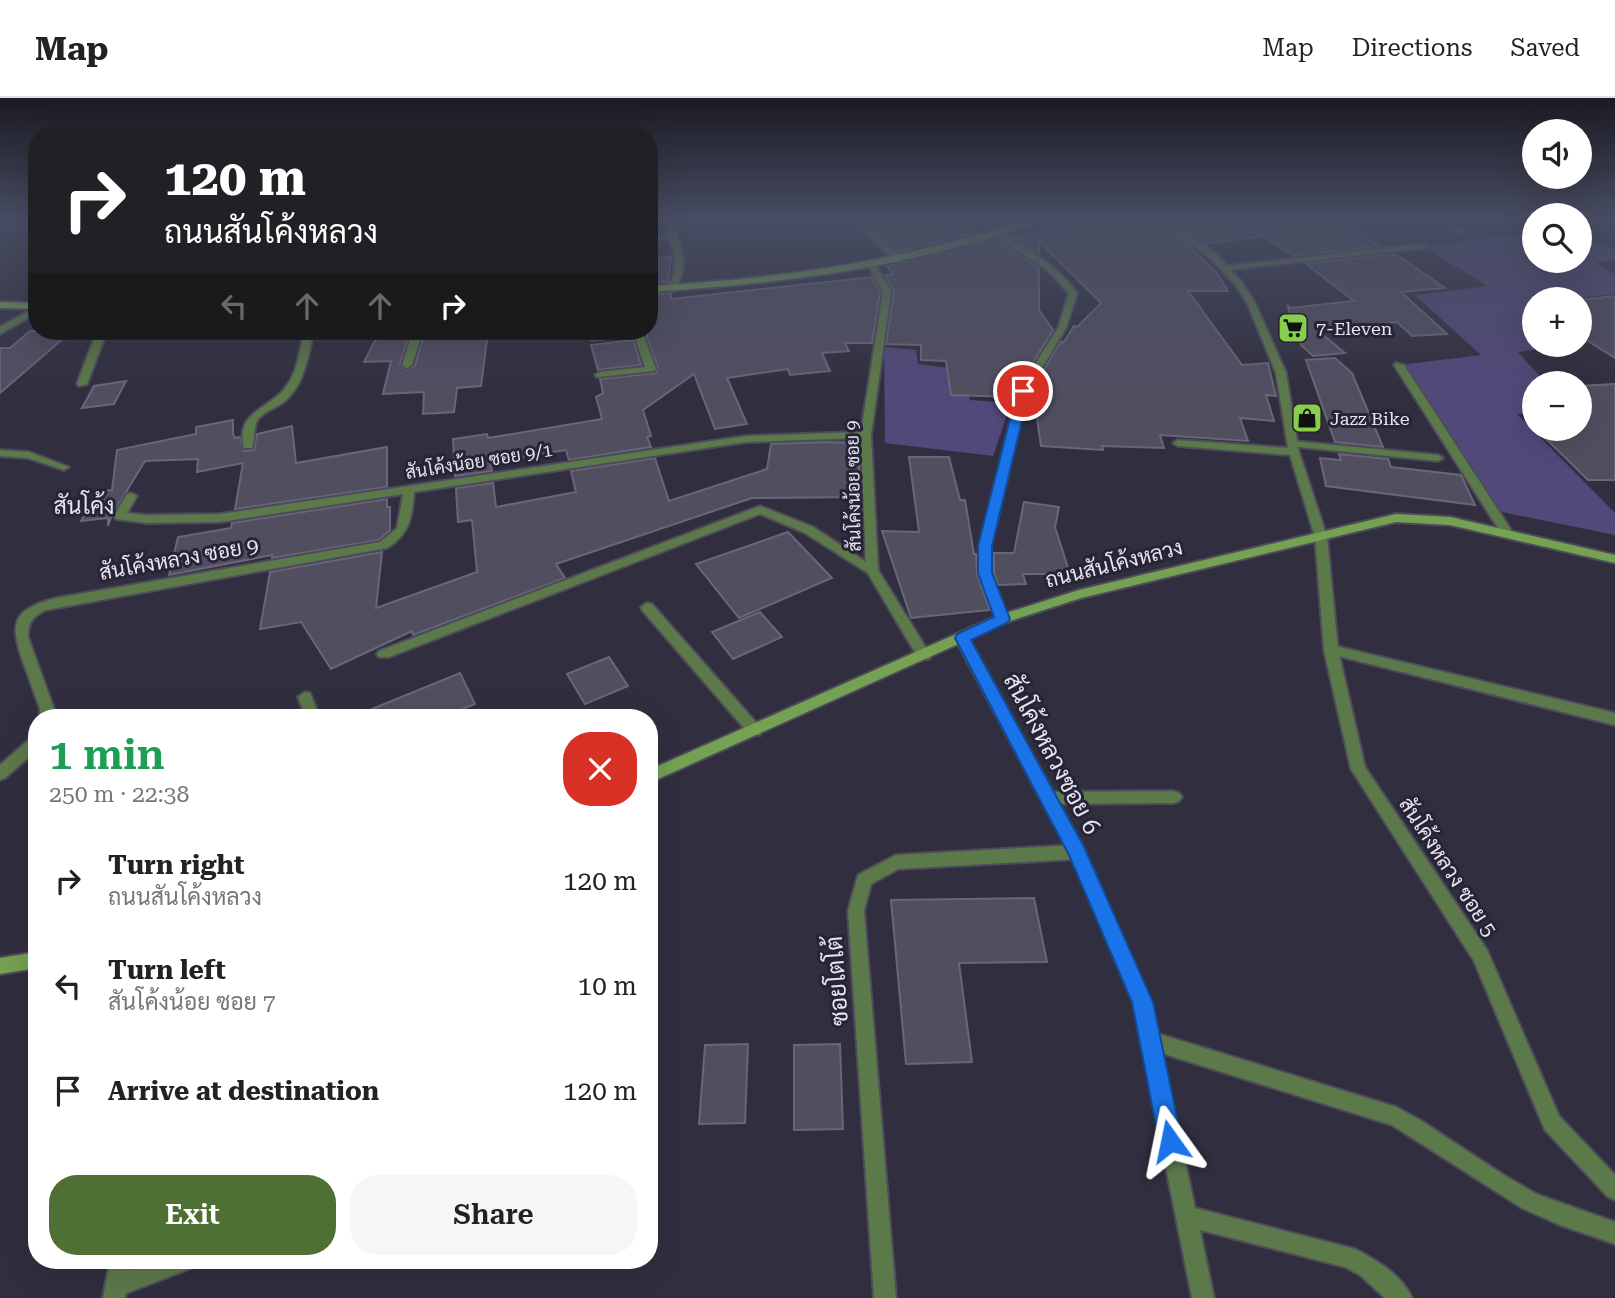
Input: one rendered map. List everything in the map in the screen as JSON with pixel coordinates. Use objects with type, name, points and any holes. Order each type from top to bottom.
[{"type":"street","points":[[672,288],[679,275]]},
{"type":"street","points":[[658,289],[797,275]]},
{"type":"street","name":"สันโค้งน้อย ซอย 9","points":[[878,275],[887,292],[866,435],[872,570],[924,656]]},
{"type":"street","points":[[1002,619],[985,573],[985,546],[1023,391],[1062,328],[1073,293],[1060,275]]},
{"type":"street","name":"สันโค้งหลวง ซอย 5","points":[[1232,275],[1252,305],[1281,373],[1293,448],[1321,537],[1331,650],[1358,769],[1481,956],[1552,1123],[1615,1189]]},
{"type":"street","points":[[0,305],[28,307]]},
{"type":"street","points":[[0,331],[28,313]]},
{"type":"street","points":[[82,384],[99,340]]},
{"type":"street","points":[[248,446],[248,427],[255,415],[286,394],[296,379],[307,340]]},
{"type":"street","points":[[407,365],[415,340]]},
{"type":"street","points":[[600,375],[651,369],[641,340]]},
{"type":"street","points":[[1399,365],[1507,533]]},
{"type":"street","name":"สันโค้งน้อย ซอย 9/1","points":[[131,496],[120,516],[147,519],[208,518],[746,439],[866,435]]},
{"type":"street","points":[[1178,443],[1438,458]]},
{"type":"street","points":[[0,453],[29,455],[64,467]]},
{"type":"street","name":"สันโค้งหลวง ซอย 9","points":[[47,709],[21,638],[20,626],[25,616],[34,609],[56,602],[383,545],[394,540],[406,525],[409,489]]},
{"type":"street","points":[[384,654],[760,510],[808,530],[872,570]]},
{"type":"street","name":"ถนนสันโค้งหลวง","points":[[658,773],[1002,619],[1079,594],[1396,518],[1450,521],[1615,559]]},
{"type":"street","points":[[647,607],[755,732]]},
{"type":"street","name":"สันโค้งหลวงซอย 6","points":[[962,638],[1077,852],[1142,1002],[1203,1298]]},
{"type":"street","points":[[1331,650],[1615,719]]},
{"type":"street","points":[[305,697],[310,709]]},
{"type":"street","points":[[0,774],[28,749]]},
{"type":"street","points":[[1048,798],[1174,797]]},
{"type":"street","name":"ซอยโตโต้","points":[[885,1298],[856,911],[864,880],[897,862],[1077,852]]},
{"type":"street","points":[[0,966],[28,961]]},
{"type":"street","points":[[1149,1040],[1396,1117],[1428,1134],[1530,1202],[1615,1233]]},
{"type":"street","points":[[1186,1216],[1347,1257],[1368,1267],[1401,1298]]},
{"type":"street","points":[[115,1292],[119,1269]]},
{"type":"street","points":[[115,1292],[165,1269]]},
{"type":"shaded area","points":[[1470,275],[1615,275],[1615,294],[1592,297],[1592,287],[1522,287],[1522,351],[1518,352],[1535,371],[1522,371],[1522,414],[1517,414],[1522,419],[1522,441],[1544,441],[1615,513],[1615,535],[1492,510],[1399,365],[1481,355],[1415,295],[1488,286]]},
{"type":"shaded area","points":[[884,347],[916,350],[918,364],[957,369],[970,400],[1011,403],[993,456],[885,443]]},
{"type":"building","points":[[658,275],[669,275],[668,282],[658,283]]},
{"type":"building","points":[[885,275],[1039,275],[1039,310],[1053,330],[1014,397],[951,395],[946,361],[921,360],[921,345],[886,344],[894,292]]},
{"type":"building","points":[[1073,275],[1218,275],[1228,291],[1188,291],[1242,365],[1268,363],[1276,396],[1266,395],[1274,421],[1240,418],[1248,441],[1160,435],[1164,448],[1102,446],[1103,450],[1041,446],[1034,397],[1029,397],[1030,392],[1061,341],[1063,343],[1074,326],[1077,327],[1101,303]]},
{"type":"building","points":[[1320,275],[1426,275],[1445,288],[1401,292],[1447,334],[1412,336],[1397,322],[1317,330],[1345,353],[1313,356],[1301,345],[1287,305],[1290,308],[1354,301]]},
{"type":"building","points":[[872,277],[880,292],[872,343],[845,343],[849,351],[822,353],[830,371],[790,375],[788,369],[727,378],[747,424],[715,429],[694,374],[643,410],[651,436],[647,437],[651,447],[569,460],[566,450],[490,462],[492,471],[455,476],[453,439],[487,434],[488,438],[602,419],[596,397],[603,393],[600,379],[656,373],[658,368],[648,340],[658,340],[658,294],[671,293],[671,299]]},
{"type":"building","points":[[1615,296],[1615,358],[1592,344],[1592,299]]},
{"type":"building","points":[[28,333],[28,340],[62,340],[0,393],[0,348],[10,348]]},
{"type":"building","points":[[375,340],[407,340],[400,364],[406,370],[415,366],[423,340],[487,340],[481,386],[457,388],[454,412],[423,414],[424,392],[383,394],[391,361],[364,362]]},
{"type":"building","points":[[633,340],[641,365],[598,370],[591,345]]},
{"type":"building","points":[[1335,358],[1352,373],[1383,447],[1335,442],[1306,360]]},
{"type":"building","points":[[126,381],[114,404],[82,408],[94,386]]},
{"type":"building","points":[[1615,384],[1615,480],[1588,480],[1548,441],[1592,441],[1592,385]]},
{"type":"building","points":[[233,420],[233,434],[235,438],[240,437],[244,451],[254,450],[257,434],[292,426],[296,463],[387,447],[387,487],[235,509],[243,463],[197,472],[198,459],[145,461],[108,526],[108,518],[81,521],[99,491],[112,490],[117,450],[196,434],[196,427]]},
{"type":"building","points":[[859,443],[859,497],[752,498],[556,564],[565,578],[413,635],[412,631],[331,669],[301,622],[260,629],[270,572],[382,552],[376,608],[477,572],[472,520],[458,522],[456,488],[493,483],[496,507],[576,492],[571,471],[655,458],[669,501],[767,469],[771,444]]},
{"type":"building","points":[[1339,454],[1388,459],[1391,467],[1461,475],[1475,505],[1326,486],[1320,458],[1341,460]]},
{"type":"building","points":[[909,457],[949,457],[960,500],[965,500],[976,554],[977,574],[990,610],[911,618],[882,531],[919,532]]},
{"type":"building","points":[[387,499],[387,507],[390,507],[390,530],[379,540],[272,558],[272,555],[169,575],[178,537],[231,528],[232,523]]},
{"type":"building","points":[[1024,502],[1059,507],[1055,527],[1070,574],[1023,574],[1026,584],[998,585],[994,573],[994,553],[1014,553]]},
{"type":"building","points":[[788,532],[832,578],[739,618],[696,564]]},
{"type":"building","points":[[760,612],[782,637],[733,659],[712,632]]},
{"type":"building","points":[[609,657],[628,686],[585,704],[567,674]]},
{"type":"building","points":[[460,673],[475,704],[463,709],[372,709]]},
{"type":"building","points":[[1034,898],[1047,962],[959,963],[972,1062],[906,1064],[891,900]]},
{"type":"building","points":[[748,1044],[745,1123],[699,1124],[705,1045]]},
{"type":"building","points":[[840,1044],[843,1129],[794,1130],[794,1045]]},
{"type":"place","name":"7-Eleven","points":[[1293,328]]},
{"type":"place","name":"Jazz Bike","points":[[1307,418]]},
{"type":"district","name":"สันโค้ง","points":[[84,506]]},
{"type":"route","points":[[1023,391],[985,546],[985,573],[1002,619],[962,638],[1077,852],[1142,1002],[1170,1141]]}]
